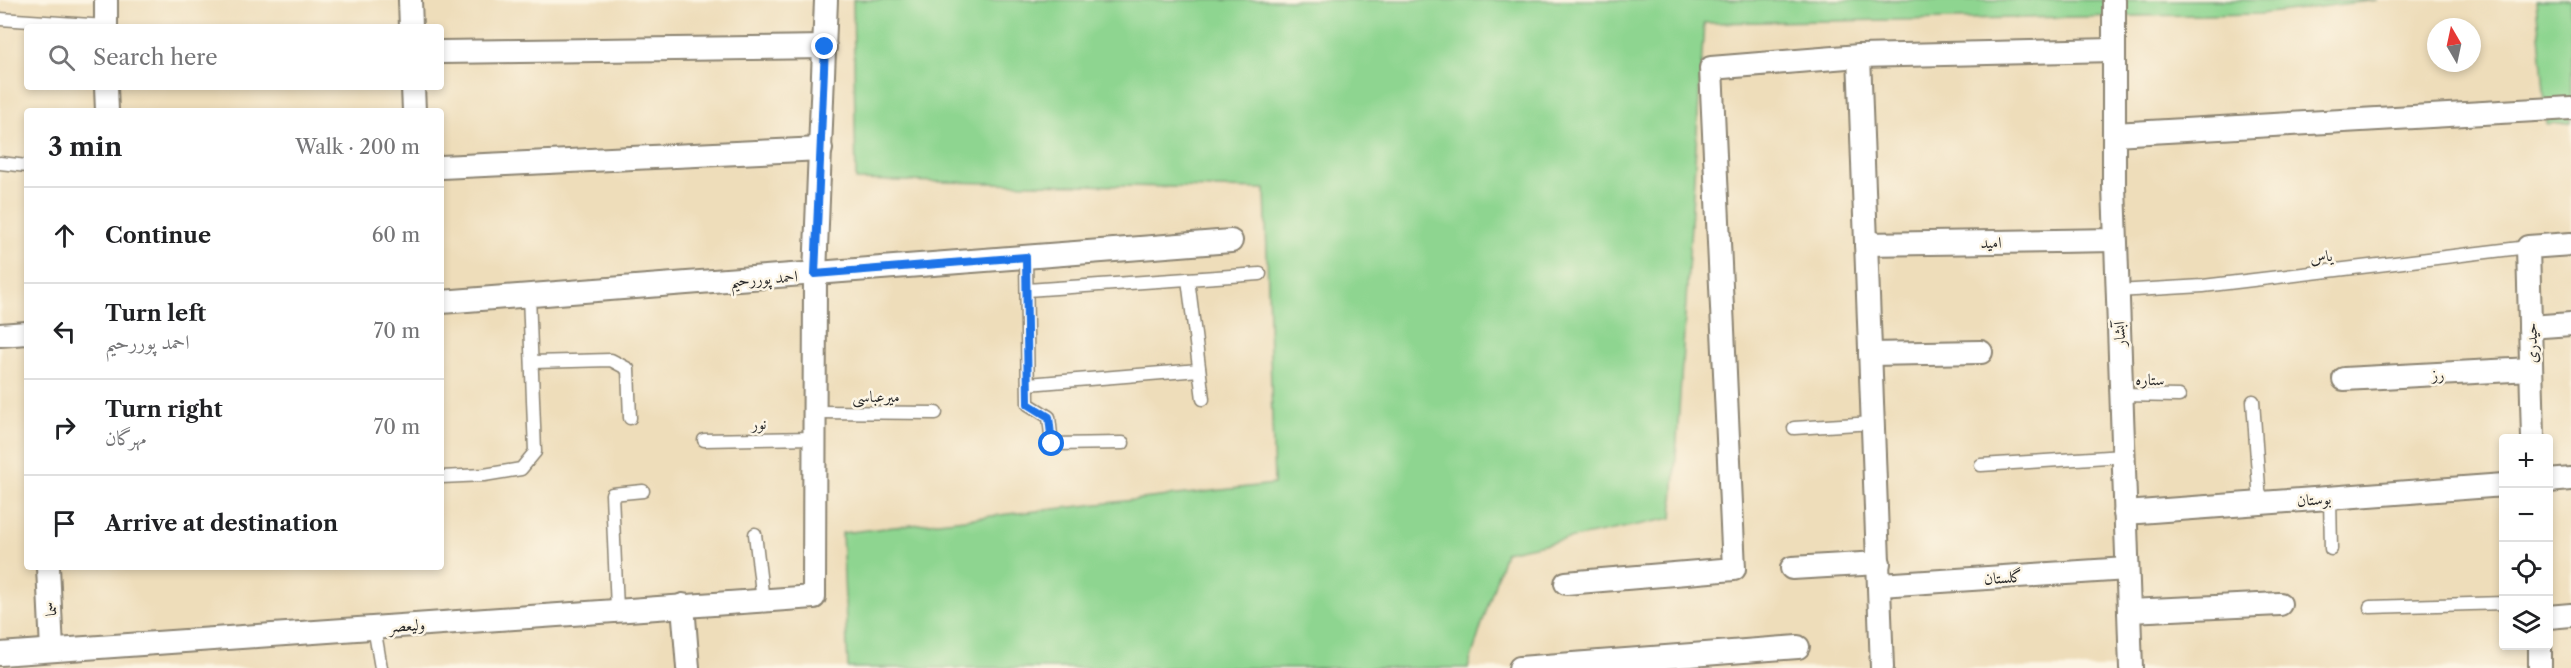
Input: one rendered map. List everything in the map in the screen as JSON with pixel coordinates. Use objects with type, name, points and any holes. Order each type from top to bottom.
[{"type":"street","points":[[105,0],[106,24]]},
{"type":"street","points":[[410,0],[411,24]]},
{"type":"street","points":[[815,438],[815,274],[826,0]]},
{"type":"street","name":"آبشار","points":[[2114,0],[2115,240],[2131,668]]},
{"type":"street","points":[[444,52],[825,47]]},
{"type":"street","points":[[1566,584],[1734,569],[1711,68],[1859,56],[2114,50]]},
{"type":"street","points":[[1859,56],[1882,668]]},
{"type":"street","points":[[106,90],[106,108]]},
{"type":"street","points":[[413,90],[414,108]]},
{"type":"street","points":[[2114,134],[2571,108]]},
{"type":"street","points":[[444,167],[821,149]]},
{"type":"street","name":"امید","points":[[1866,244],[2115,240]]},
{"type":"street","name":"احمد پوررحیم","points":[[444,302],[1231,241]]},
{"type":"street","points":[[2528,247],[2571,244]]},
{"type":"street","name":"حیدری","points":[[2528,247],[2533,434]]},
{"type":"street","points":[[2530,327],[2571,324]]},
{"type":"street","points":[[0,335],[24,333]]},
{"type":"street","points":[[1870,354],[1981,352]]},
{"type":"street","name":"رز","points":[[2344,379],[2531,369]]},
{"type":"street","name":"ولیعصر","points":[[0,654],[814,597],[815,438]]},
{"type":"street","points":[[2553,481],[2571,479]]},
{"type":"street","name":"بوستان","points":[[2125,513],[2499,485]]},
{"type":"street","points":[[1792,568],[1879,563]]},
{"type":"street","name":"گلستان","points":[[1880,585],[2127,569]]},
{"type":"street","name":"سما","points":[[48,570],[52,650]]},
{"type":"street","points":[[2128,610],[2280,604]]},
{"type":"street","points":[[683,605],[688,668]]},
{"type":"street","points":[[2553,617],[2571,615]]},
{"type":"street","points":[[1520,668],[1627,664],[1798,647]]},
{"type":"street","points":[[2540,650],[2540,668]]},
{"type":"lane","points":[[0,19],[66,24]]},
{"type":"lane","points":[[0,163],[24,166]]},
{"type":"lane","name":"یاس","points":[[2117,291],[2203,286],[2528,247]]},
{"type":"lane","points":[[1026,257],[1028,404],[1049,417],[1052,444],[1123,443]]},
{"type":"lane","points":[[1026,290],[1260,274]]},
{"type":"lane","points":[[1188,279],[1203,399]]},
{"type":"lane","points":[[444,477],[484,475],[521,469],[535,452],[529,295]]},
{"type":"lane","points":[[531,362],[611,360],[628,369],[630,418]]},
{"type":"lane","points":[[1028,384],[1199,370]]},
{"type":"lane","name":"ستاره","points":[[2121,395],[2179,396]]},
{"type":"lane","points":[[2253,401],[2260,503]]},
{"type":"lane","name":"میرعباسی","points":[[815,412],[936,413]]},
{"type":"lane","points":[[1794,428],[1873,423]]},
{"type":"lane","name":"نور","points":[[704,440],[815,438]]},
{"type":"lane","points":[[1981,465],[2123,456]]},
{"type":"lane","points":[[617,609],[612,494],[643,491]]},
{"type":"lane","points":[[2330,498],[2331,549]]},
{"type":"lane","points":[[755,534],[763,601]]},
{"type":"lane","points":[[2370,607],[2499,603]]},
{"type":"lane","points":[[374,627],[381,668]]},
{"type":"green space","points":[[853,0],[2377,0],[2260,14],[1704,23],[1672,518],[1505,552],[1468,668],[848,668],[842,533],[1274,484],[1265,189],[856,180]]},
{"type":"green space","points":[[2536,0],[2571,0],[2571,123],[2547,125]]},
{"type":"route","points":[[825,47],[815,274],[1026,257],[1028,404],[1049,417],[1052,444]]}]
